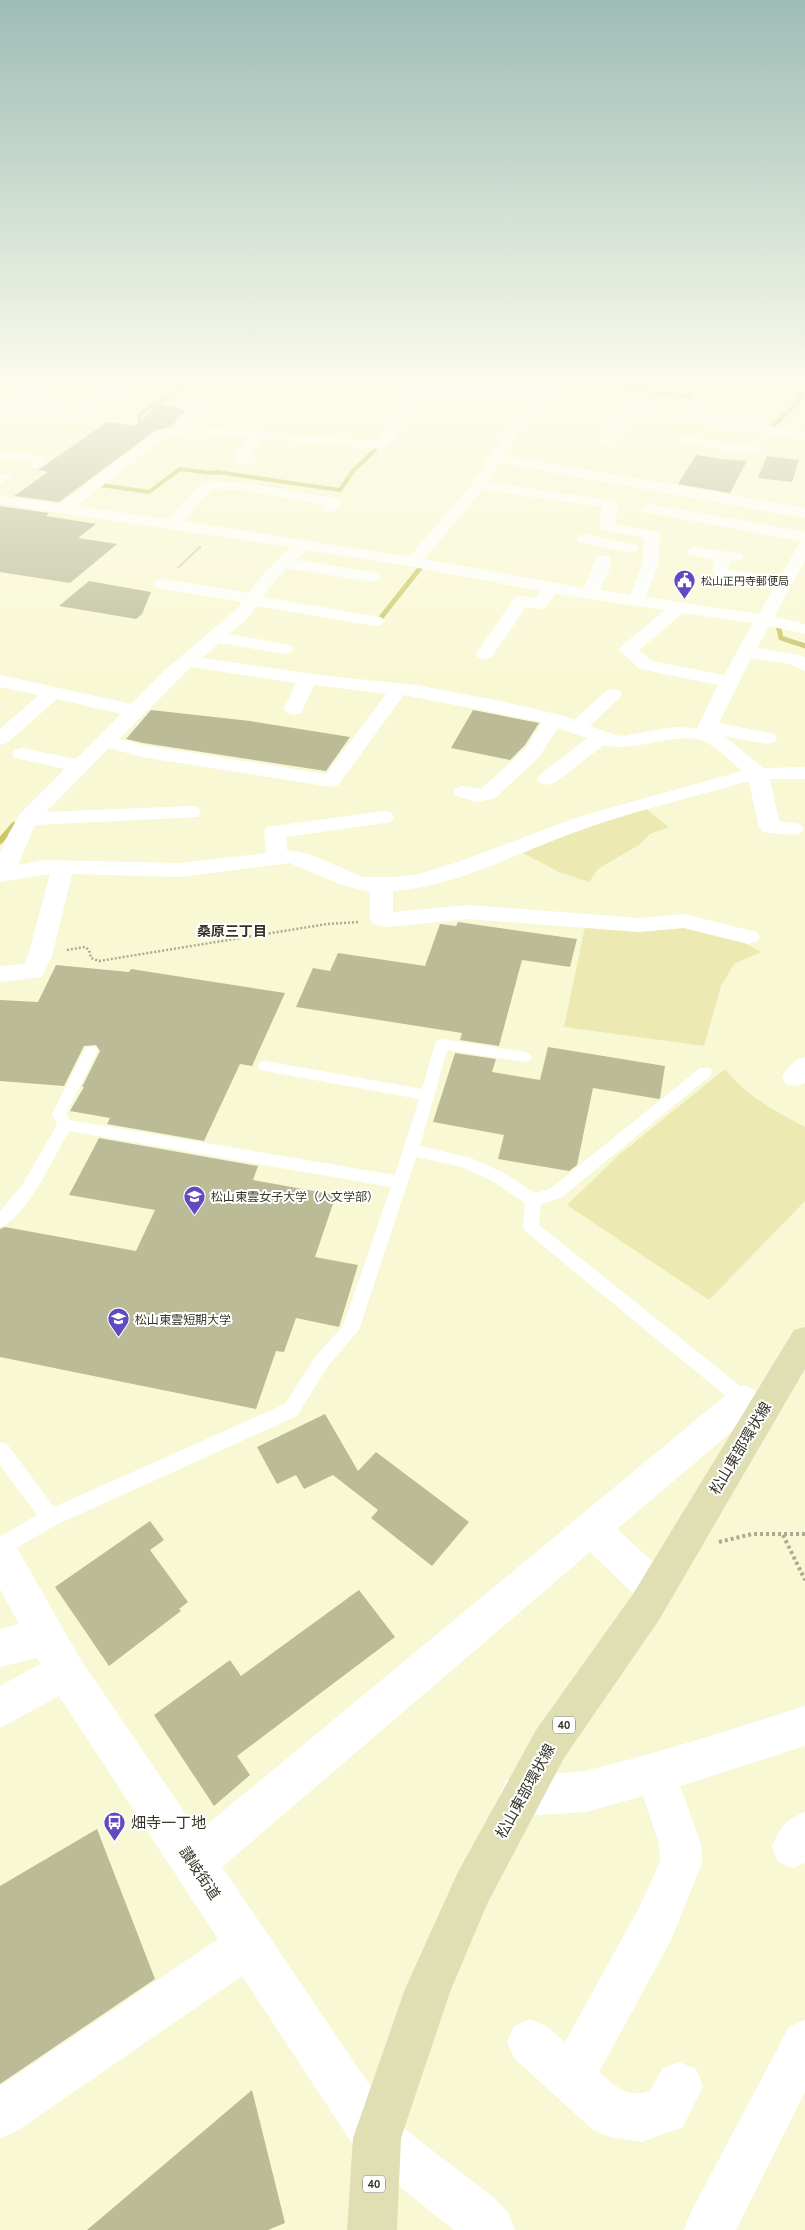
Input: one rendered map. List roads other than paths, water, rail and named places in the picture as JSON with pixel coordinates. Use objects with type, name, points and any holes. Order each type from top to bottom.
[{"type":"main road","name":"松山東部環状線","points":[[372,2230],[377,2138],[428,1989],[472,1889],[550,1744],[656,1590],[691,1532],[752,1407],[805,1340]]},
{"type":"street","points":[[64,508],[94,485]]},
{"type":"street","points":[[172,524],[207,485]]},
{"type":"street","points":[[225,485],[335,502],[331,508]]},
{"type":"street","points":[[414,562],[478,485]]},
{"type":"street","points":[[647,485],[805,513]]},
{"type":"street","points":[[475,490],[546,507]]},
{"type":"street","points":[[475,490],[610,504],[607,527],[652,535],[650,565],[636,600]]},
{"type":"street","points":[[0,500],[220,531],[414,562],[550,588],[765,620],[805,629]]},
{"type":"street","points":[[650,509],[805,537]]},
{"type":"street","points":[[220,531],[235,516]]},
{"type":"street","points":[[342,551],[357,534]]},
{"type":"street","points":[[303,545],[271,575],[242,614],[187,661],[28,819],[15,839],[2,874],[45,867],[180,870],[277,857],[302,859],[354,883],[381,884],[425,879],[565,829],[671,796],[758,774],[805,773]]},
{"type":"street","points":[[590,594],[602,568],[594,547],[650,552]]},
{"type":"street","points":[[706,730],[729,682],[805,547]]},
{"type":"street","points":[[695,552],[729,556],[720,571],[724,574],[785,583]]},
{"type":"street","points":[[284,563],[373,577]]},
{"type":"street","points":[[479,590],[489,576]]},
{"type":"street","points":[[162,584],[375,621]]},
{"type":"street","points":[[484,654],[521,601],[539,604],[550,588]]},
{"type":"street","points":[[680,607],[628,650],[646,665],[729,682]]},
{"type":"street","points":[[487,622],[504,625]]},
{"type":"street","points":[[217,637],[284,648]]},
{"type":"street","points":[[746,652],[794,659],[805,666]]},
{"type":"street","points":[[187,661],[328,682],[398,690],[500,707],[553,719],[600,738],[624,742],[673,733],[706,730],[767,738]]},
{"type":"street","points":[[328,682],[345,663]]},
{"type":"street","points":[[294,709],[307,679]]},
{"type":"street","points":[[0,681],[135,711]]},
{"type":"street","points":[[105,741],[142,751],[331,781],[398,690]]},
{"type":"street","points":[[0,740],[54,693]]},
{"type":"street","points":[[576,729],[613,695]]},
{"type":"street","points":[[463,792],[478,796],[488,794],[513,772],[541,741],[553,719]]},
{"type":"street","points":[[706,730],[758,774],[770,827],[792,828]]},
{"type":"street","points":[[547,779],[600,738]]},
{"type":"street","points":[[22,754],[80,766]]},
{"type":"street","points":[[487,766],[513,772]]},
{"type":"street","points":[[28,819],[190,812]]},
{"type":"street","points":[[277,857],[275,832],[383,817]]},
{"type":"street","points":[[0,974],[33,971],[40,956],[63,867]]},
{"type":"street","points":[[381,884],[382,919],[388,920],[468,912],[639,925],[684,921],[748,937]]},
{"type":"street","points":[[194,1863],[591,1529],[752,1407]]},
{"type":"street","points":[[591,1529],[656,1590]]},
{"type":"street","name":"讃岐街道","points":[[0,1553],[56,1653],[377,2138],[475,2215],[490,2230]]},
{"type":"street","points":[[0,1648],[56,1653]]},
{"type":"street","points":[[0,1708],[56,1653]]},
{"type":"street","points":[[521,1795],[586,1791],[805,1726]]},
{"type":"street","points":[[572,2078],[655,1924],[681,1863],[680,1844],[655,1772]]},
{"type":"street","points":[[0,2114],[248,1945]]},
{"type":"street","points":[[530,2042],[610,2112],[642,2118],[666,2110],[678,2086]]},
{"type":"street","points":[[709,2230],[805,2043]]},
{"type":"lane","points":[[0,1548],[52,1518],[291,1410],[322,1361],[350,1330],[428,1096],[442,1044],[525,1057]]},
{"type":"lane","points":[[91,1050],[58,1114],[65,1125],[399,1182]]},
{"type":"lane","points":[[265,1066],[428,1096]]},
{"type":"lane","points":[[410,1150],[466,1162],[498,1176],[533,1200],[555,1194],[705,1072]]},
{"type":"lane","points":[[0,1221],[8,1215],[24,1193],[65,1125]]},
{"type":"lane","points":[[533,1200],[531,1227],[752,1407]]},
{"type":"lane","points":[[0,1450],[52,1518]]},
{"type":"waterway","points":[[101,485],[149,492],[158,485]]},
{"type":"waterway","points":[[306,485],[340,490],[343,485]]},
{"type":"waterway","points":[[379,620],[421,567]]},
{"type":"waterway","points":[[772,623],[778,625],[781,638],[805,646]]},
{"type":"waterway","points":[[0,841],[14,825]]},
{"type":"place","name":"松山正円寺郵便局","points":[[685,600]]},
{"type":"place","name":"松山東雲女子大学（人文学部）","points":[[195,1215]]},
{"type":"place","name":"松山東雲短期大学","points":[[119,1338]]},
{"type":"place","name":"畑寺一丁地","points":[[115,1841]]},
{"type":"district","name":"桑原三丁目","points":[[232,931]]}]
